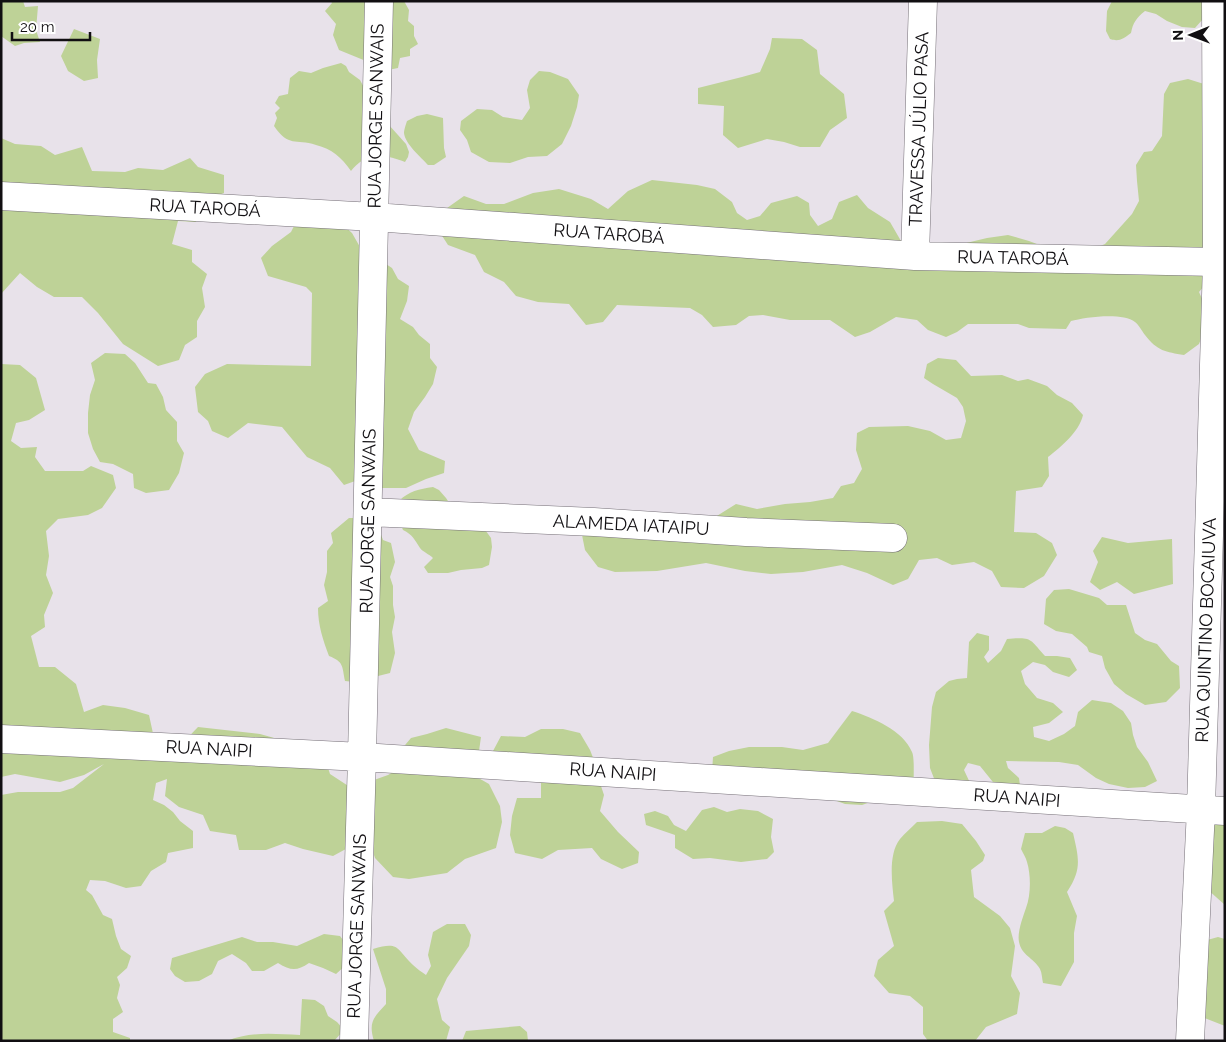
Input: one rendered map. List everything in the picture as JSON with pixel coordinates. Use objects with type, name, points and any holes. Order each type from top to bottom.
[{"type":"street","name":"RUA JORGE SANWAIS","points":[[354,1041],[379,1]]},
{"type":"street","name":"TRAVESSA JÚLIO PASA","points":[[915,256],[923,1]]},
{"type":"street","name":"RUA QUINTINO BOCAIUVA","points":[[1190,1041],[1213,810],[1216,1]]},
{"type":"street","name":"RUA TAROBÁ","points":[[1,196],[374,218],[915,256],[1216,262]]},
{"type":"street","name":"ALAMEDA IATAIPU","points":[[368,512],[893,538]]},
{"type":"street","name":"RUA NAIPI","points":[[1,739],[362,757],[1213,810]]},
{"type":"green space","points":[[1,1],[23,1],[25,7],[38,6],[36,30],[40,42],[24,43],[15,46],[1,36]]},
{"type":"green space","points":[[331,1],[404,1],[409,10],[408,21],[414,26],[414,36],[418,44],[410,49],[410,56],[400,58],[398,68],[388,70],[339,50],[333,35],[336,24],[325,11],[332,3]]},
{"type":"green space","points":[[1112,1],[1203,2],[1203,19],[1195,28],[1182,27],[1156,14],[1145,11],[1135,21],[1131,33],[1121,39],[1113,40],[1110,39],[1106,31],[1107,11]]},
{"type":"green space","points":[[74,29],[100,39],[97,60],[98,78],[84,81],[68,71],[61,56]]},
{"type":"green space","points":[[772,38],[802,39],[817,50],[820,74],[844,94],[847,118],[830,130],[820,147],[800,147],[767,139],[738,148],[723,135],[724,106],[698,104],[698,88],[760,72],[770,49]]},
{"type":"green space","points":[[341,63],[360,80],[389,125],[406,144],[409,152],[405,162],[389,157],[373,156],[361,161],[351,171],[331,151],[309,143],[288,140],[274,126],[277,118],[275,113],[280,108],[275,103],[279,96],[288,94],[290,78],[299,71],[311,73]]},
{"type":"green space","points":[[539,71],[550,72],[568,79],[579,95],[571,126],[562,144],[547,156],[528,157],[510,163],[489,162],[471,152],[467,140],[460,130],[461,121],[477,109],[492,110],[503,117],[522,120],[530,108],[527,90],[530,80]]},
{"type":"green space","points":[[1188,79],[1204,84],[1214,195],[1203,223],[1203,241],[1210,279],[1199,292],[1210,316],[1199,344],[1184,355],[1167,352],[1158,348],[1135,322],[1113,316],[1071,321],[1066,329],[1029,328],[1018,324],[968,324],[946,337],[928,330],[917,320],[896,317],[870,332],[855,337],[830,320],[790,320],[763,315],[749,316],[736,325],[713,327],[702,315],[690,308],[617,305],[603,322],[586,325],[569,304],[538,302],[516,296],[504,282],[484,272],[475,255],[448,245],[437,228],[440,213],[464,196],[486,204],[504,204],[533,193],[559,189],[591,199],[608,209],[628,191],[652,180],[715,189],[732,202],[737,213],[747,220],[760,216],[771,203],[797,196],[809,203],[810,215],[818,226],[832,219],[839,202],[857,195],[868,208],[890,222],[901,241],[909,250],[962,244],[1008,235],[1050,249],[1088,251],[1105,244],[1132,214],[1139,201],[1136,165],[1144,152],[1152,151],[1162,136],[1164,94],[1170,83]]},
{"type":"green space","points":[[427,114],[443,118],[446,157],[434,165],[428,165],[410,146],[404,133],[407,121]]},
{"type":"green space","points":[[1,138],[15,144],[41,146],[55,155],[82,147],[92,171],[125,172],[138,168],[163,170],[190,158],[198,167],[224,175],[224,193],[200,202],[196,222],[178,221],[172,244],[192,250],[192,262],[207,274],[202,288],[205,307],[197,321],[197,337],[185,345],[179,360],[158,366],[123,344],[98,313],[82,297],[54,297],[37,287],[20,273],[1,294]]},
{"type":"green space","points":[[295,224],[342,224],[352,233],[360,247],[392,268],[398,279],[409,286],[407,301],[400,319],[413,327],[430,344],[430,358],[437,367],[433,384],[414,412],[408,429],[419,450],[445,461],[444,473],[406,488],[381,488],[358,480],[344,485],[330,468],[307,457],[282,427],[248,423],[228,438],[212,431],[208,421],[198,412],[195,387],[205,374],[227,364],[311,366],[312,293],[306,287],[268,276],[261,258],[272,246],[291,232]]},
{"type":"green space","points":[[105,353],[125,354],[135,363],[148,383],[156,384],[163,397],[166,410],[177,422],[177,441],[184,453],[179,473],[169,490],[146,493],[134,488],[133,474],[113,464],[100,462],[93,449],[88,433],[90,395],[95,380],[91,363]]},
{"type":"green space","points":[[938,358],[956,360],[971,376],[1002,375],[1018,381],[1028,379],[1047,386],[1057,395],[1072,403],[1083,415],[1074,433],[1048,457],[1049,476],[1042,487],[1016,491],[1014,532],[1036,533],[1052,543],[1057,555],[1044,576],[1024,588],[1001,587],[992,571],[974,562],[952,565],[937,558],[919,560],[908,579],[893,585],[867,573],[842,565],[803,572],[771,574],[706,563],[657,571],[615,572],[598,567],[585,550],[582,535],[593,525],[712,519],[736,504],[757,509],[833,498],[841,486],[854,483],[862,469],[856,450],[857,433],[869,427],[908,426],[930,431],[946,440],[961,438],[966,421],[963,407],[957,398],[924,378],[927,364]]},
{"type":"green space","points":[[1,364],[20,365],[36,378],[45,410],[29,420],[16,423],[11,441],[21,448],[37,447],[35,457],[45,471],[83,471],[91,466],[113,475],[116,488],[102,508],[88,515],[58,519],[46,531],[49,556],[46,575],[53,593],[44,615],[45,627],[31,636],[39,667],[55,667],[76,684],[84,712],[103,705],[125,708],[149,715],[154,738],[170,756],[198,727],[260,734],[285,741],[321,746],[330,774],[356,791],[400,768],[400,751],[411,738],[446,728],[481,737],[478,758],[468,772],[489,784],[500,806],[502,822],[496,848],[465,859],[447,873],[409,879],[393,877],[375,858],[367,834],[355,844],[333,856],[285,843],[266,850],[239,850],[236,835],[210,831],[203,815],[179,807],[165,796],[167,779],[156,783],[153,800],[164,805],[193,831],[193,848],[168,853],[166,862],[151,871],[141,886],[126,888],[105,881],[90,880],[86,890],[92,895],[103,915],[112,919],[121,949],[131,956],[127,968],[117,977],[120,985],[117,998],[123,1012],[113,1019],[113,1032],[130,1038],[130,1041],[1,1041],[1,795],[18,792],[60,792],[73,788],[104,764],[84,775],[60,782],[15,774],[1,777]]},
{"type":"green space","points":[[433,487],[439,490],[452,507],[483,527],[491,538],[492,547],[489,565],[482,568],[448,573],[428,573],[424,567],[433,558],[421,549],[411,536],[403,530],[399,520],[399,501],[414,491]]},
{"type":"green space","points":[[349,518],[360,518],[380,532],[383,540],[391,543],[395,562],[390,577],[393,586],[395,617],[392,632],[395,653],[390,673],[378,676],[373,684],[345,681],[342,665],[329,656],[319,620],[318,608],[328,601],[324,585],[327,572],[327,551],[333,543],[331,533]]},
{"type":"green space","points":[[1102,537],[1128,543],[1172,539],[1173,584],[1134,594],[1117,582],[1100,590],[1090,582],[1098,562],[1093,551]]},
{"type":"green space","points":[[1069,589],[1099,598],[1107,605],[1126,605],[1135,633],[1145,640],[1157,644],[1171,661],[1179,666],[1180,688],[1166,702],[1145,705],[1126,694],[1114,684],[1105,668],[1102,656],[1089,652],[1087,647],[1072,634],[1056,631],[1044,624],[1046,599],[1054,590]]},
{"type":"green space","points":[[977,633],[989,636],[989,650],[984,657],[988,663],[1001,651],[1007,639],[1021,638],[1033,642],[1045,656],[1070,658],[1077,670],[1069,677],[1053,672],[1045,665],[1033,662],[1021,671],[1025,684],[1037,698],[1053,703],[1063,712],[1049,723],[1033,727],[1034,737],[1049,741],[1064,734],[1075,726],[1078,712],[1092,700],[1111,703],[1123,711],[1131,723],[1137,747],[1148,762],[1157,781],[1145,787],[1128,788],[1109,784],[1096,778],[1078,765],[1059,762],[1006,761],[1008,768],[1019,778],[1021,793],[1001,792],[980,766],[968,763],[964,770],[971,785],[935,781],[930,768],[929,745],[932,707],[936,692],[949,681],[967,678],[969,642]]},
{"type":"green space","points":[[852,711],[869,717],[895,731],[908,744],[913,755],[914,787],[862,805],[845,804],[826,797],[712,772],[713,757],[729,751],[749,747],[782,747],[803,750],[828,743]]},
{"type":"green space","points":[[541,729],[563,729],[580,733],[590,750],[597,768],[604,795],[600,811],[639,852],[638,863],[622,869],[601,859],[592,848],[558,850],[542,859],[515,853],[510,835],[512,816],[517,798],[541,798],[541,783],[497,767],[493,751],[501,736],[525,737]]},
{"type":"green space","points":[[714,807],[727,812],[740,809],[758,811],[773,819],[771,837],[774,852],[767,859],[741,862],[710,858],[693,859],[675,848],[675,835],[646,825],[644,814],[655,811],[668,816],[674,825],[686,831],[702,810]]},
{"type":"green space","points":[[1225,817],[1225,905],[1207,889],[1212,818]]},
{"type":"green space","points":[[942,821],[962,824],[985,855],[983,861],[971,870],[974,897],[1000,916],[1010,928],[1015,946],[1011,976],[1020,993],[1017,1014],[986,1027],[975,1041],[928,1041],[923,1034],[923,1007],[910,996],[889,993],[874,976],[878,960],[894,946],[884,911],[894,901],[892,860],[896,845],[917,822]]},
{"type":"green space","points":[[1055,826],[1065,828],[1073,833],[1078,857],[1075,877],[1067,892],[1077,916],[1074,933],[1074,962],[1061,986],[1043,983],[1040,969],[1025,954],[1019,942],[1020,929],[1030,891],[1028,867],[1021,849],[1025,833],[1042,833]]},
{"type":"green space","points":[[447,924],[465,924],[471,935],[469,946],[447,978],[437,999],[442,1020],[450,1027],[446,1041],[374,1041],[372,1024],[375,1016],[386,1004],[386,989],[373,949],[393,946],[426,975],[431,966],[428,955],[433,932]]},
{"type":"green space","points":[[324,934],[340,936],[350,949],[346,965],[336,974],[309,963],[294,969],[287,968],[278,963],[264,971],[252,971],[246,963],[232,954],[218,961],[212,974],[199,981],[185,982],[175,976],[170,969],[172,958],[242,937],[257,942],[273,942],[297,946]]},
{"type":"green space","points":[[1218,937],[1225,939],[1225,1026],[1202,1017],[1200,942]]},
{"type":"green space","points":[[302,999],[315,1000],[324,1006],[328,1016],[344,1030],[334,1041],[227,1041],[254,1034],[300,1035]]},
{"type":"green space","points":[[520,1026],[527,1032],[528,1041],[462,1041],[466,1031]]}]
